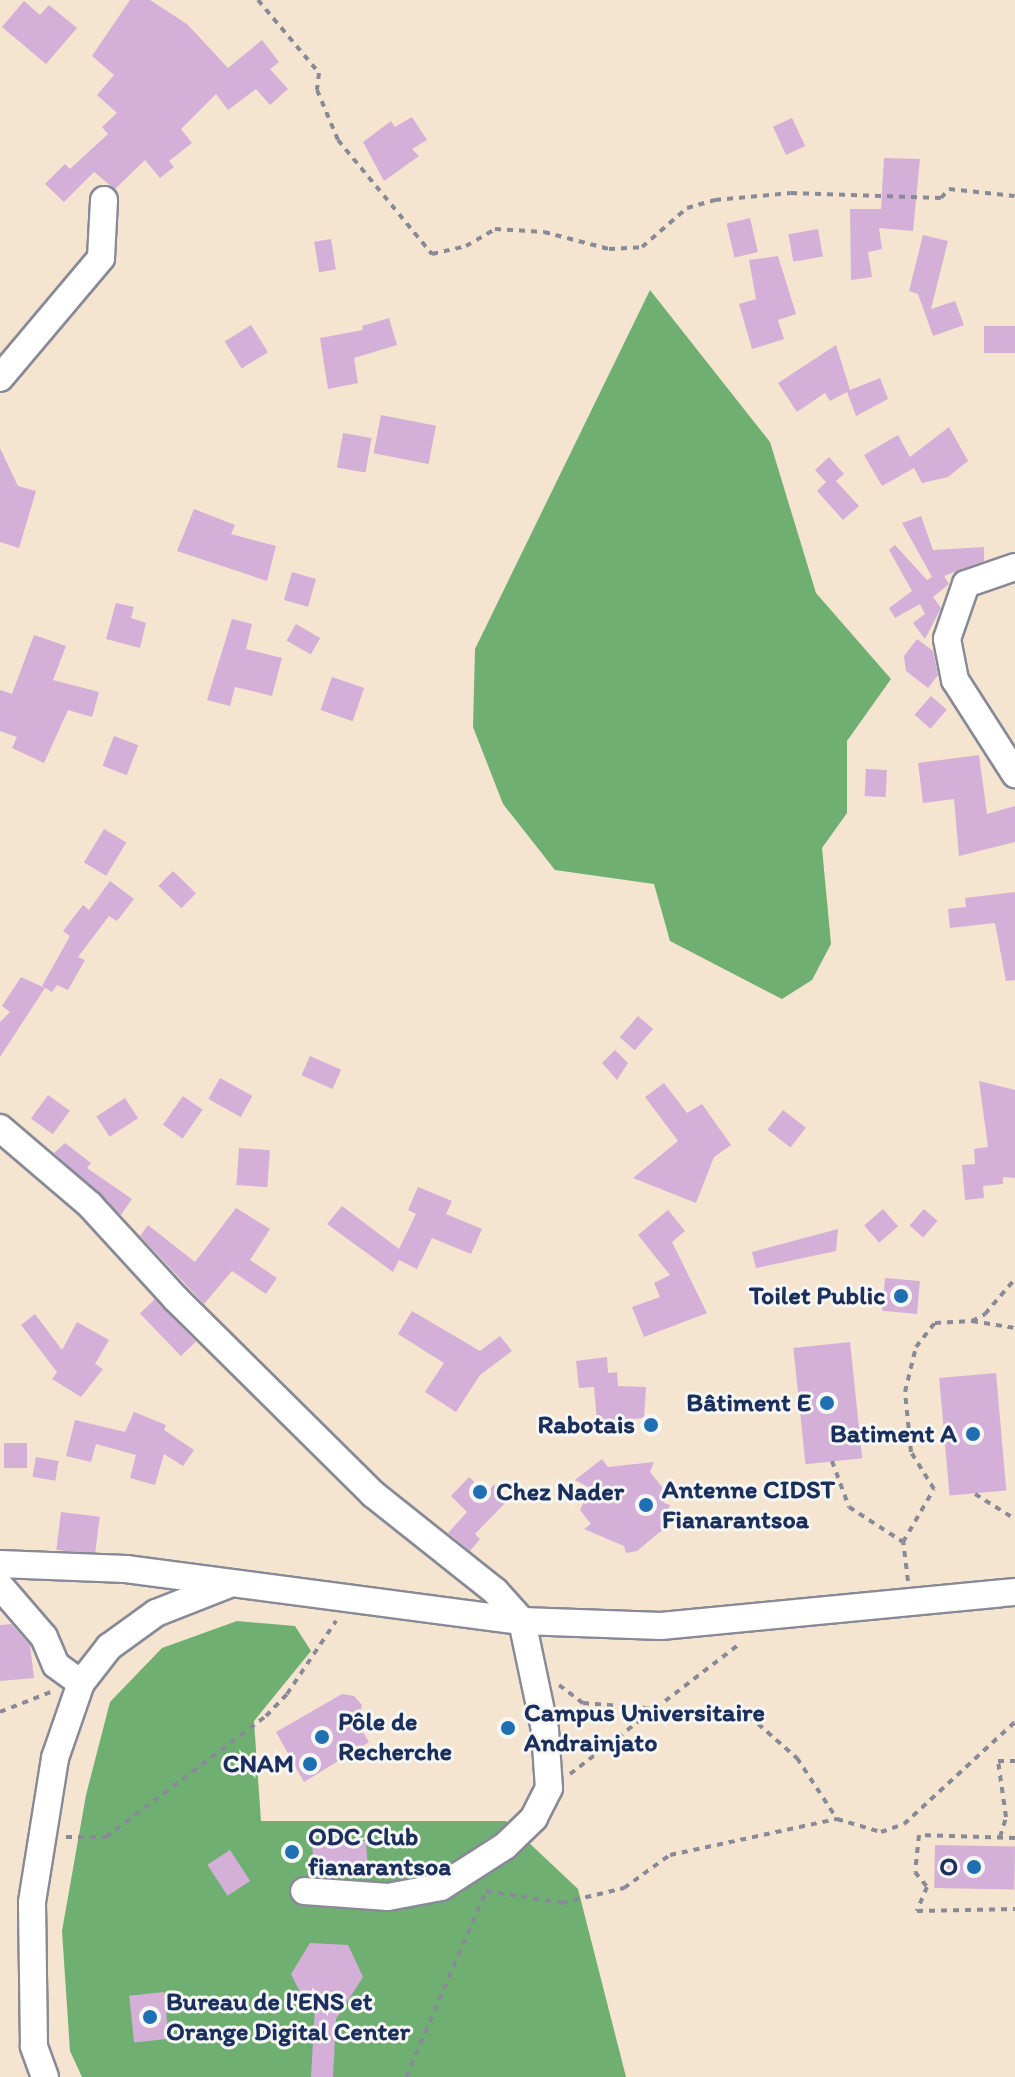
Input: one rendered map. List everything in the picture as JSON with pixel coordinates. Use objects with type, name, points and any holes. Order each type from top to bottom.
[{"type":"street","points":[[0,378],[101,258],[104,200]]},
{"type":"street","points":[[1015,567],[966,584],[947,639],[955,680],[1015,774]]},
{"type":"street","points":[[0,1128],[90,1205],[176,1299],[373,1494],[495,1591],[522,1621],[549,1788],[534,1818],[505,1846],[441,1887],[388,1897],[304,1891]]},
{"type":"street","points":[[0,1564],[126,1569],[522,1621],[661,1626],[1015,1592]]},
{"type":"street","points":[[45,2077],[34,2046],[31,1971],[39,1837],[55,1758],[81,1683],[109,1647],[156,1613],[230,1583]]},
{"type":"street","points":[[0,1586],[44,1637],[56,1665],[81,1683]]},
{"type":"path","points":[[258,0],[319,73],[317,90],[338,140],[432,254],[466,246],[495,229],[544,232],[609,249],[642,247],[687,208],[715,200],[791,193],[941,198],[949,189],[1015,196]]},
{"type":"path","points":[[972,1321],[985,1314],[1015,1279]]},
{"type":"path","points":[[911,1603],[903,1542],[934,1489],[911,1452],[905,1392],[916,1347],[935,1323],[972,1321],[1015,1328]]},
{"type":"path","points":[[832,1461],[849,1507],[903,1542]]},
{"type":"path","points":[[975,1494],[1015,1519]]},
{"type":"path","points":[[39,1837],[106,1837],[266,1716],[287,1694],[351,1599]]},
{"type":"path","points":[[549,1788],[666,1706],[774,1616]]},
{"type":"path","points":[[531,1664],[583,1703],[666,1706],[749,1716],[797,1758],[837,1819]]},
{"type":"path","points":[[0,1712],[81,1683]]},
{"type":"path","points":[[486,1891],[562,1903],[624,1888],[670,1855],[837,1819],[881,1832],[904,1824],[1015,1722]]},
{"type":"path","points":[[1000,1837],[1006,1817],[998,1761],[1015,1761]]},
{"type":"path","points":[[1015,1838],[919,1835],[915,1872],[927,1887],[917,1911],[1015,1909]]},
{"type":"path","points":[[406,2077],[505,1846]]},
{"type":"green space","points":[[650,290],[770,442],[816,593],[891,679],[847,741],[847,813],[822,848],[831,944],[812,980],[782,999],[670,941],[654,884],[555,870],[503,804],[473,727],[475,649]]},
{"type":"green space","points":[[237,1621],[295,1626],[311,1651],[254,1721],[261,1821],[506,1821],[578,1889],[626,2077],[82,2077],[70,2051],[62,1931],[86,1795],[110,1702],[162,1648]]},
{"type":"building","points":[[130,0],[150,0],[187,24],[228,68],[262,40],[279,62],[270,69],[288,89],[270,105],[256,89],[228,110],[216,94],[181,129],[192,143],[169,161],[174,167],[160,178],[145,160],[115,189],[94,172],[64,202],[45,184],[65,164],[70,169],[108,134],[102,127],[117,113],[97,95],[114,75],[92,56]]},
{"type":"building","points":[[24,1],[40,15],[49,5],[77,28],[46,64],[2,27]]},
{"type":"building","points":[[412,117],[427,140],[412,149],[419,156],[384,181],[363,142],[391,121],[395,127]]},
{"type":"building","points":[[792,118],[805,146],[786,155],[773,127]]},
{"type":"building","points":[[884,158],[920,159],[913,231],[879,228],[882,249],[868,252],[872,277],[851,280],[850,209],[881,209]]},
{"type":"building","points":[[750,218],[758,252],[734,258],[727,223]]},
{"type":"building","points":[[818,229],[823,257],[793,262],[788,234]]},
{"type":"building","points":[[923,235],[948,241],[931,309],[955,301],[964,325],[933,336],[918,294],[909,291]]},
{"type":"building","points":[[331,239],[336,270],[319,272],[314,242]]},
{"type":"building","points":[[778,256],[796,314],[778,320],[784,339],[752,349],[739,304],[756,299],[749,260]]},
{"type":"building","points":[[389,318],[397,345],[354,358],[358,383],[328,389],[320,338],[363,330],[362,326]]},
{"type":"building","points":[[251,325],[268,352],[242,369],[225,341]]},
{"type":"building","points":[[984,326],[1015,326],[1015,353],[984,353]]},
{"type":"building","points":[[836,345],[850,390],[880,378],[888,399],[856,416],[847,392],[830,401],[825,393],[797,412],[778,383]]},
{"type":"building","points":[[381,415],[436,426],[429,464],[374,453]]},
{"type":"building","points":[[949,427],[968,461],[948,477],[922,483],[914,468],[882,486],[864,455],[898,435],[910,457]]},
{"type":"building","points":[[343,433],[372,438],[365,473],[337,467]]},
{"type":"building","points":[[0,448],[18,486],[36,491],[19,548],[0,542]]},
{"type":"building","points":[[829,457],[844,474],[836,481],[859,506],[843,520],[817,491],[826,482],[815,470]]},
{"type":"building","points":[[194,509],[235,525],[231,534],[276,546],[267,581],[177,551]]},
{"type":"building","points":[[921,516],[933,550],[984,547],[984,561],[944,576],[949,584],[933,597],[941,608],[925,639],[913,623],[925,614],[920,604],[895,618],[889,608],[912,591],[889,550],[895,545],[927,580],[932,577],[902,523]]},
{"type":"building","points":[[292,572],[316,579],[308,607],[284,600]]},
{"type":"building","points":[[116,603],[134,607],[131,618],[146,623],[140,648],[106,639]]},
{"type":"building","points":[[232,619],[252,624],[246,649],[282,658],[272,696],[235,687],[230,706],[207,700]]},
{"type":"building","points":[[296,624],[320,638],[311,654],[286,640]]},
{"type":"building","points":[[34,635],[66,646],[53,680],[99,692],[92,717],[68,710],[44,763],[12,748],[17,737],[0,731],[0,690],[12,694]]},
{"type":"building","points":[[917,639],[933,651],[938,675],[928,688],[906,671],[904,656]]},
{"type":"building","points":[[332,677],[364,688],[353,721],[321,710]]},
{"type":"building","points":[[931,696],[947,710],[930,729],[915,715]]},
{"type":"building","points":[[114,736],[138,745],[127,775],[103,766]]},
{"type":"building","points":[[979,755],[987,814],[1015,806],[1015,842],[959,856],[954,799],[923,803],[918,763]]},
{"type":"building","points":[[866,769],[887,770],[886,797],[865,796]]},
{"type":"building","points":[[104,829],[126,842],[106,876],[84,862]]},
{"type":"building","points":[[173,871],[196,893],[181,908],[158,886]]},
{"type":"building","points":[[110,881],[134,899],[117,921],[109,916],[78,957],[85,960],[68,990],[57,985],[52,992],[42,986],[70,936],[63,931],[83,905],[89,910]]},
{"type":"building","points":[[1015,892],[1015,980],[1006,981],[995,923],[950,928],[948,909],[966,907],[965,898]]},
{"type":"building","points":[[21,977],[45,988],[0,1057],[0,1022],[10,1012],[2,1006]]},
{"type":"building","points":[[638,1016],[653,1029],[635,1050],[620,1037]]},
{"type":"building","points":[[615,1050],[628,1063],[617,1080],[602,1063]]},
{"type":"building","points":[[310,1056],[341,1070],[333,1089],[301,1075]]},
{"type":"building","points":[[220,1078],[252,1096],[241,1117],[208,1099]]},
{"type":"building","points":[[979,1081],[1015,1090],[1015,1178],[1003,1177],[1003,1184],[983,1186],[984,1198],[965,1200],[962,1165],[975,1164],[974,1149],[988,1147]]},
{"type":"building","points":[[664,1083],[687,1113],[702,1104],[731,1145],[714,1157],[696,1203],[633,1178],[678,1141],[645,1097]]},
{"type":"building","points":[[48,1095],[70,1111],[53,1134],[31,1118]]},
{"type":"building","points":[[183,1096],[203,1110],[183,1138],[163,1125]]},
{"type":"building","points":[[125,1098],[138,1118],[110,1137],[96,1117]]},
{"type":"building","points":[[783,1110],[806,1128],[790,1148],[768,1130]]},
{"type":"building","points":[[65,1143],[91,1163],[87,1168],[132,1199],[121,1215],[54,1153]]},
{"type":"building","points":[[239,1148],[270,1150],[267,1187],[236,1185]]},
{"type":"building","points":[[418,1187],[452,1201],[446,1214],[482,1229],[471,1254],[432,1238],[417,1269],[399,1260],[393,1272],[327,1224],[342,1206],[399,1249],[416,1214],[408,1210]]},
{"type":"building","points":[[236,1208],[270,1229],[250,1260],[277,1278],[266,1294],[232,1271],[204,1304],[140,1236],[148,1225],[195,1262]]},
{"type":"building","points":[[883,1209],[898,1226],[879,1243],[864,1225]]},
{"type":"building","points":[[924,1209],[938,1221],[923,1237],[910,1226]]},
{"type":"building","points":[[668,1210],[685,1231],[672,1242],[707,1313],[644,1337],[632,1307],[660,1297],[654,1283],[670,1275],[638,1235]]},
{"type":"building","points":[[838,1229],[836,1251],[756,1268],[752,1252]]},
{"type":"building","name":"Toilet Public","points":[[885,1278],[920,1281],[917,1314],[882,1311]]},
{"type":"building","points":[[155,1299],[196,1341],[181,1356],[140,1314]]},
{"type":"building","points":[[412,1311],[480,1351],[500,1336],[512,1351],[480,1375],[456,1412],[425,1392],[444,1363],[398,1334]]},
{"type":"building","points":[[35,1314],[62,1350],[77,1322],[109,1340],[95,1364],[103,1369],[81,1397],[52,1379],[57,1372],[21,1325]]},
{"type":"building","name":"Bâtiment E","points":[[850,1342],[862,1458],[806,1464],[793,1348]]},
{"type":"building","points":[[607,1357],[608,1373],[617,1372],[618,1386],[646,1387],[644,1418],[597,1422],[594,1387],[579,1388],[576,1361]]},
{"type":"building","name":"Batiment A","points":[[996,1373],[1006,1491],[950,1496],[939,1378]]},
{"type":"building","points":[[134,1412],[166,1425],[164,1430],[194,1450],[183,1466],[164,1454],[155,1485],[130,1478],[136,1455],[96,1444],[91,1462],[66,1456],[75,1420],[125,1432]]},
{"type":"building","points":[[4,1443],[27,1443],[27,1468],[4,1468]]},
{"type":"building","points":[[36,1457],[59,1461],[55,1481],[33,1477]]},
{"type":"building","points":[[602,1459],[608,1467],[654,1462],[650,1472],[667,1493],[664,1503],[670,1505],[667,1513],[671,1515],[667,1526],[637,1551],[626,1553],[624,1546],[584,1529],[591,1524],[580,1510],[590,1488],[575,1480]]},
{"type":"building","points":[[469,1477],[486,1493],[494,1485],[509,1499],[475,1534],[480,1539],[470,1551],[448,1533],[467,1512],[451,1496]]},
{"type":"building","points":[[61,1512],[100,1517],[95,1554],[56,1550]]},
{"type":"building","points":[[11,1624],[30,1645],[34,1678],[0,1681],[0,1625]]},
{"type":"building","name":"Pôle de Recherche","points":[[342,1694],[354,1696],[362,1705],[358,1724],[369,1742],[304,1782],[276,1732]]},
{"type":"building","points":[[366,1841],[368,1872],[314,1876],[312,1845]]},
{"type":"building","name":"O","points":[[935,1845],[1015,1846],[1014,1889],[934,1888]]},
{"type":"building","points":[[230,1850],[250,1881],[228,1896],[207,1865]]},
{"type":"building","points":[[310,1943],[348,1945],[363,1977],[336,2019],[333,2077],[311,2077],[315,2007],[307,2006],[291,1974]]},
{"type":"building","name":"Bureau de l'ENS et Orange Digital Center","points":[[164,1992],[169,2039],[134,2042],[129,1996]]},
{"type":"place","name":"Toilet Public","points":[[901,1296]]},
{"type":"place","name":"Bâtiment E","points":[[827,1403]]},
{"type":"place","name":"Rabotais","points":[[651,1425]]},
{"type":"place","name":"Batiment A","points":[[973,1434]]},
{"type":"place","name":"Chez Nader","points":[[480,1492]]},
{"type":"place","name":"Antenne CIDST Fianarantsoa","points":[[646,1505]]},
{"type":"place","name":"Campus Universitaire Andrainjato","points":[[508,1728]]},
{"type":"place","name":"Pôle de Recherche","points":[[322,1737]]},
{"type":"place","name":"CNAM","points":[[310,1764]]},
{"type":"place","name":"ODC Club fianarantsoa","points":[[292,1852]]},
{"type":"place","name":"O","points":[[974,1867]]},
{"type":"place","name":"Bureau de l'ENS et Orange Digital Center","points":[[150,2017]]}]
